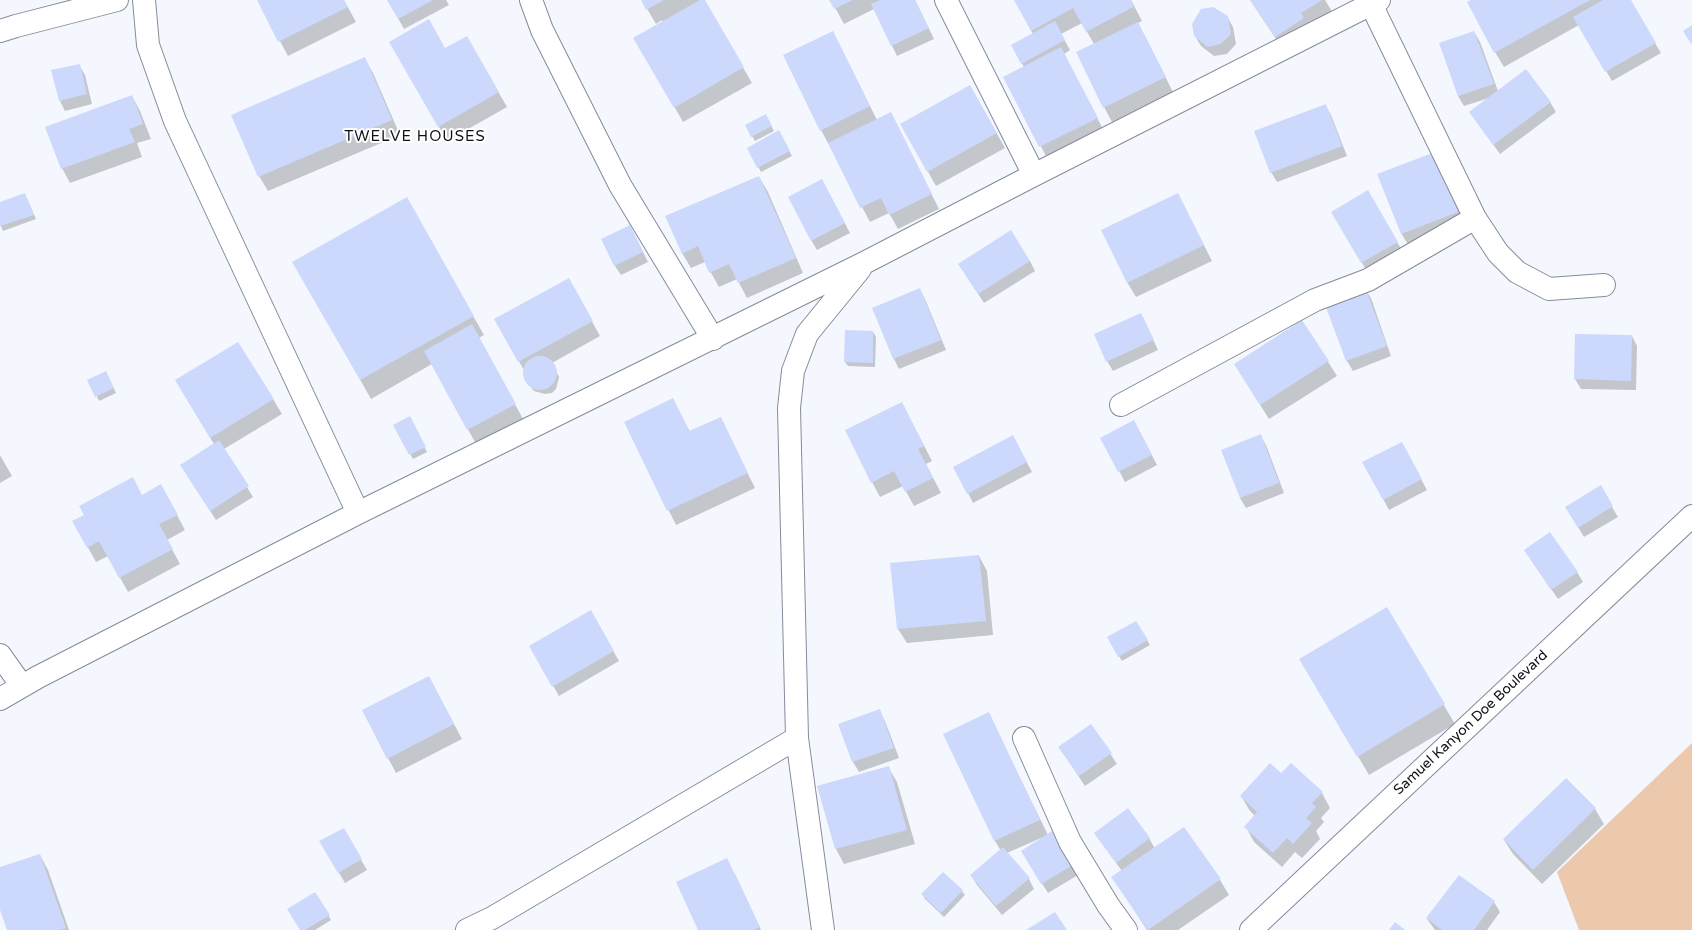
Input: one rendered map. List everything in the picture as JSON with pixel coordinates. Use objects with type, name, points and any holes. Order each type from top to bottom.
[{"type":"street","points":[[0,31],[117,0]]},
{"type":"street","points":[[144,0],[148,45],[175,121],[358,513]]},
{"type":"street","points":[[531,0],[542,30],[620,185],[713,339]]},
{"type":"street","points":[[946,0],[1034,175]]},
{"type":"street","points":[[0,699],[22,686],[358,513],[864,264],[1373,1],[1475,218],[1498,253],[1517,272],[1549,289],[1604,285]]},
{"type":"street","points":[[1121,406],[1315,300],[1368,280],[1475,218]]},
{"type":"street","points":[[823,930],[797,738],[789,408],[793,370],[807,334],[864,264]]},
{"type":"street","name":"Samuel Kanyon Doe Boulevard","points":[[1251,930],[1692,516]]},
{"type":"street","points":[[0,655],[22,686]]},
{"type":"street","points":[[467,930],[492,918],[797,738]]},
{"type":"street","points":[[1024,738],[1070,842],[1108,905],[1126,930]]},
{"type":"shaded area","points":[[1692,743],[1692,930],[1579,930],[1557,872]]},
{"type":"building","points":[[257,0],[344,0],[348,7],[278,42]]},
{"type":"building","points":[[387,0],[433,0],[398,19]]},
{"type":"building","points":[[641,0],[664,0],[646,10]]},
{"type":"building","points":[[700,0],[705,0],[744,67],[674,108],[633,38]]},
{"type":"building","points":[[829,0],[853,0],[834,9]]},
{"type":"building","points":[[880,0],[915,0],[929,28],[891,46],[871,4]]},
{"type":"building","points":[[1014,0],[1131,0],[1135,6],[1086,32],[1073,8],[1031,31]]},
{"type":"building","points":[[1250,0],[1322,0],[1301,13],[1304,18],[1275,37]]},
{"type":"building","points":[[1471,0],[1590,0],[1494,53],[1467,2]]},
{"type":"building","points":[[1603,0],[1631,0],[1656,43],[1605,72],[1573,17]]},
{"type":"building","points":[[1213,7],[1228,16],[1231,34],[1221,44],[1208,47],[1194,36],[1192,24],[1201,9]]},
{"type":"building","points":[[429,19],[445,48],[467,36],[499,92],[438,127],[389,42]]},
{"type":"building","points":[[1055,21],[1065,40],[1021,64],[1011,45]]},
{"type":"building","points":[[1138,22],[1166,77],[1103,108],[1076,52]]},
{"type":"building","points":[[1692,25],[1692,45],[1683,31]]},
{"type":"building","points":[[833,31],[870,106],[820,131],[783,55]]},
{"type":"building","points":[[1474,31],[1494,84],[1458,96],[1439,43]]},
{"type":"building","points":[[1061,47],[1098,118],[1039,147],[1003,77]]},
{"type":"building","points":[[365,57],[392,120],[258,177],[231,115]]},
{"type":"building","points":[[80,64],[87,94],[59,101],[51,70]]},
{"type":"building","points":[[1526,69],[1551,102],[1493,145],[1469,112]]},
{"type":"building","points":[[970,85],[997,133],[927,172],[900,124]]},
{"type":"building","points":[[132,95],[143,124],[129,129],[135,142],[61,169],[45,127]]},
{"type":"building","points":[[1326,104],[1342,146],[1270,173],[1254,131]]},
{"type":"building","points":[[891,112],[932,194],[889,215],[881,198],[860,208],[828,143]]},
{"type":"building","points":[[766,114],[772,126],[751,137],[745,125]]},
{"type":"building","points":[[779,130],[790,151],[757,168],[747,148]]},
{"type":"building","points":[[1435,152],[1458,212],[1401,234],[1377,174]]},
{"type":"building","points":[[759,176],[796,258],[738,283],[729,264],[709,273],[698,246],[682,254],[665,216]]},
{"type":"building","points":[[822,179],[845,223],[811,241],[788,197]]},
{"type":"building","points":[[1368,190],[1398,242],[1361,263],[1331,212]]},
{"type":"building","points":[[25,193],[34,215],[0,226],[0,202]]},
{"type":"building","points":[[1178,193],[1204,245],[1127,283],[1101,230]]},
{"type":"building","points":[[407,197],[474,316],[360,380],[292,262]]},
{"type":"building","points":[[630,225],[643,252],[614,266],[601,239]]},
{"type":"building","points":[[1011,230],[1030,261],[978,294],[958,264]]},
{"type":"building","points":[[569,278],[593,321],[518,362],[494,319]]},
{"type":"building","points":[[1365,287],[1387,346],[1346,361],[1324,302]]},
{"type":"building","points":[[920,288],[941,340],[893,359],[872,308]]},
{"type":"building","points":[[1141,313],[1154,340],[1106,362],[1094,334]]},
{"type":"building","points":[[1302,320],[1329,361],[1260,405],[1234,364]]},
{"type":"building","points":[[472,324],[516,404],[467,430],[424,351]]},
{"type":"building","points":[[845,330],[873,331],[873,363],[844,362]]},
{"type":"building","points":[[1575,334],[1632,335],[1631,381],[1574,379]]},
{"type":"building","points":[[238,342],[274,399],[210,438],[175,380]]},
{"type":"building","points":[[540,356],[552,361],[557,373],[552,385],[540,390],[528,385],[523,373],[528,361]]},
{"type":"building","points":[[106,371],[114,388],[95,397],[87,380]]},
{"type":"building","points":[[673,398],[689,431],[721,417],[748,473],[667,511],[624,422]]},
{"type":"building","points":[[902,402],[924,446],[918,449],[933,478],[905,492],[894,471],[871,483],[845,430]]},
{"type":"building","points":[[410,416],[426,447],[409,455],[393,425]]},
{"type":"building","points":[[1134,420],[1152,455],[1118,472],[1100,438]]},
{"type":"building","points":[[1261,434],[1279,483],[1240,498],[1221,450]]},
{"type":"building","points":[[1013,435],[1027,462],[967,494],[953,467]]},
{"type":"building","points":[[219,440],[249,486],[210,511],[180,465]]},
{"type":"building","points":[[1402,442],[1422,479],[1383,500],[1362,462]]},
{"type":"building","points":[[133,477],[142,495],[161,484],[178,515],[159,524],[173,549],[119,578],[99,541],[87,548],[72,521],[84,515],[79,506]]},
{"type":"building","points":[[1601,485],[1613,506],[1578,528],[1565,507]]},
{"type":"building","points":[[1550,532],[1578,572],[1551,590],[1524,550]]},
{"type":"building","points":[[979,555],[986,621],[897,629],[890,563]]},
{"type":"building","points":[[1387,607],[1445,704],[1357,757],[1299,659]]},
{"type":"building","points":[[591,610],[614,651],[552,687],[529,646]]},
{"type":"building","points":[[1136,621],[1148,640],[1118,657],[1107,637]]},
{"type":"building","points":[[429,676],[454,724],[387,759],[362,710]]},
{"type":"building","points":[[880,709],[894,748],[852,762],[838,724]]},
{"type":"building","points":[[989,712],[1040,820],[994,841],[943,734]]},
{"type":"building","points":[[1091,724],[1112,753],[1079,776],[1058,747]]},
{"type":"building","points":[[1270,763],[1281,773],[1291,763],[1323,792],[1312,803],[1316,807],[1306,818],[1312,823],[1293,844],[1287,838],[1273,853],[1244,827],[1257,812],[1240,796]]},
{"type":"building","points":[[889,766],[907,830],[835,849],[817,786]]},
{"type":"building","points":[[1566,778],[1596,808],[1533,870],[1503,839]]},
{"type":"building","points":[[1128,808],[1150,838],[1116,863],[1094,833]]},
{"type":"building","points":[[1184,827],[1221,879],[1148,930],[1111,877]]},
{"type":"building","points":[[344,828],[362,859],[338,873],[319,841]]},
{"type":"building","points":[[1052,831],[1073,865],[1041,884],[1021,851]]},
{"type":"building","points":[[1003,847],[1030,878],[996,906],[970,875]]},
{"type":"building","points":[[40,854],[66,928],[59,930],[7,930],[0,910],[0,867]]},
{"type":"building","points":[[727,858],[760,927],[754,930],[698,930],[676,882]]},
{"type":"building","points":[[943,872],[963,890],[941,913],[921,894]]},
{"type":"building","points":[[1459,875],[1495,901],[1474,930],[1442,930],[1426,918]]},
{"type":"building","points":[[315,892],[330,915],[305,930],[300,930],[287,909]]},
{"type":"building","points":[[1055,912],[1067,930],[1026,930]]},
{"type":"building","points":[[1395,922],[1405,930],[1389,930]]},
{"type":"district","name":"TWELVE HOUSES","points":[[415,137]]}]
